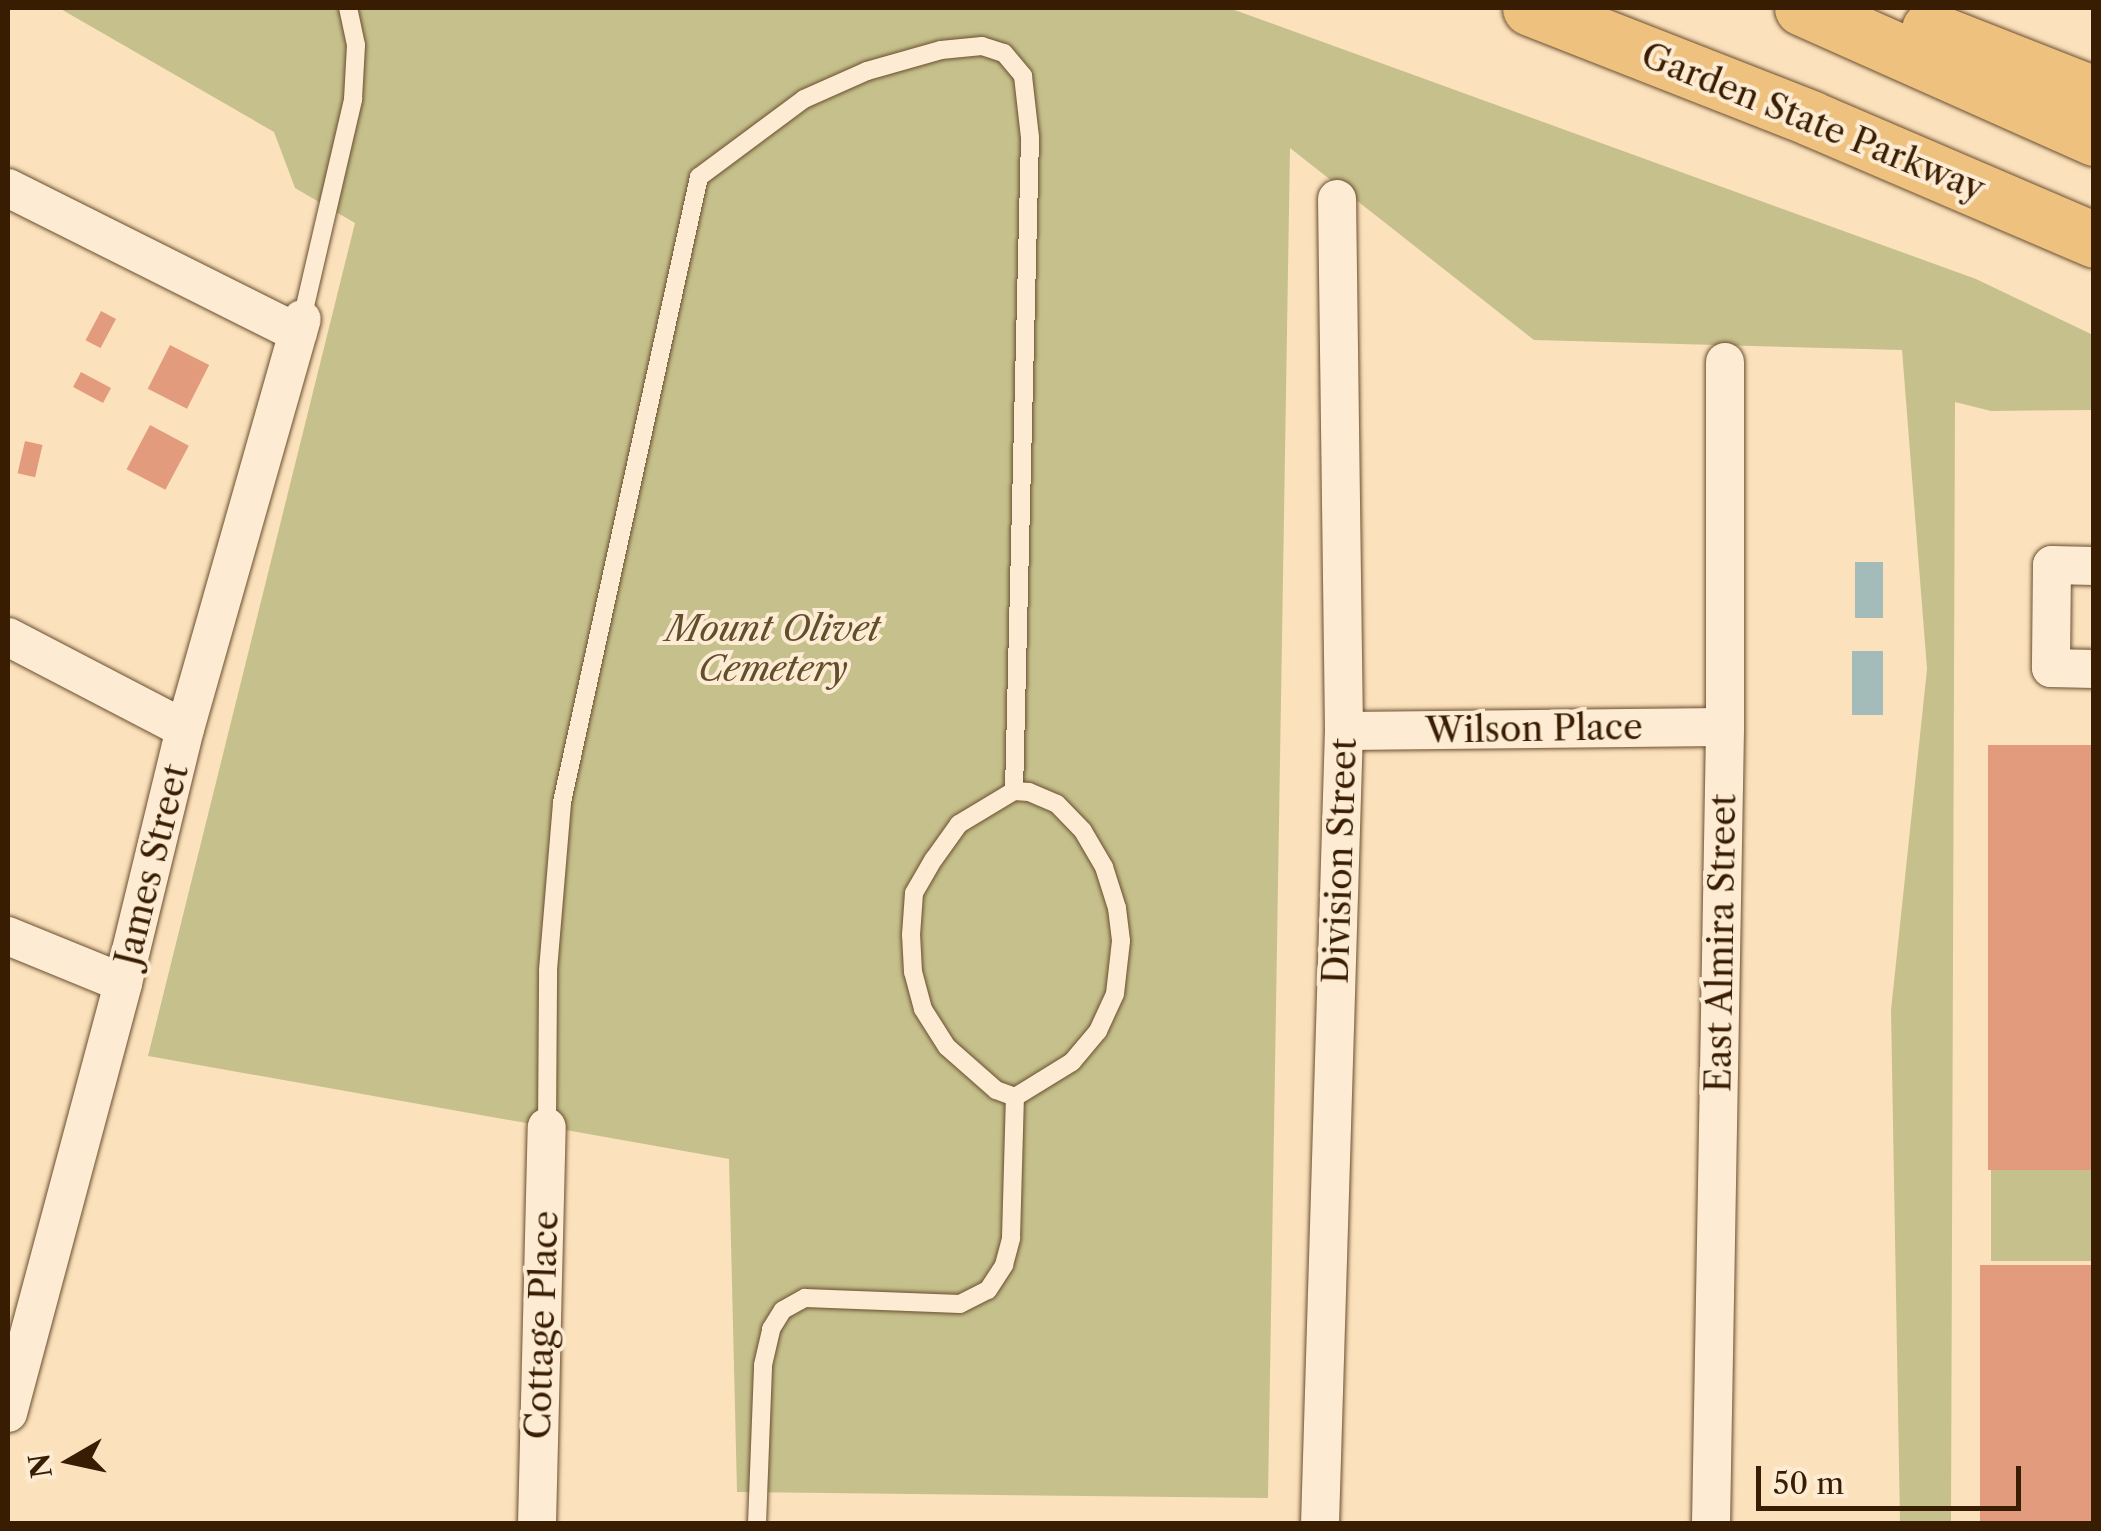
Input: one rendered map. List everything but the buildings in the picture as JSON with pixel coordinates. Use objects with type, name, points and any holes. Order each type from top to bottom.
[{"type":"highway","name":"Garden State Parkway","points":[[1530,8],[1810,118],[2094,240]]},
{"type":"highway","points":[[1802,8],[2094,138]]},
{"type":"highway","points":[[1871,8],[2024,63],[2094,94]]},
{"type":"street","points":[[8,188],[300,326]]},
{"type":"street","name":"Division Street","points":[[1320,1524],[1344,731],[1337,199]]},
{"type":"street","name":"James Street","points":[[8,1413],[21,1312],[123,983],[185,729],[300,326]]},
{"type":"street","name":"East Almira Street","points":[[1711,1524],[1725,727],[1725,362]]},
{"type":"street","points":[[2094,566],[2052,565],[2050,668],[2094,669]]},
{"type":"street","points":[[8,636],[185,729]]},
{"type":"street","name":"Wilson Place","points":[[1344,731],[1725,727]]},
{"type":"street","points":[[8,936],[123,983]]},
{"type":"street","name":"Cottage Place","points":[[537,1524],[547,1128]]},
{"type":"lane","points":[[300,326],[354,99],[356,46],[348,8]]},
{"type":"lane","points":[[547,1128],[548,970],[562,802],[699,177],[804,99],[886,66],[941,50],[982,46],[1004,53],[1023,76],[1030,137],[1014,791]]},
{"type":"lane","points":[[1014,791],[1029,792],[1057,804],[1083,832],[1104,866],[1117,908],[1121,942],[1116,994],[1098,1031],[1072,1062],[1015,1097],[996,1090],[947,1048],[923,1010],[913,972],[911,935],[914,894],[959,824],[1014,791]]},
{"type":"lane","points":[[758,1524],[763,1365],[783,1310],[805,1298],[960,1304],[988,1290],[1004,1266],[1011,1238],[1015,1097]]},
{"type":"green space","name":"Mount Olivet Cemetery","points":[[59,8],[1229,8],[1976,279],[2093,335],[2093,410],[1991,411],[1955,402],[1951,1523],[1900,1523],[1891,1010],[1927,669],[1902,350],[1534,340],[1290,148],[1268,1498],[737,1492],[729,1159],[148,1056],[355,223],[295,188],[274,132]]},
{"type":"green space","points":[[1991,1170],[2093,1170],[2093,1261],[1991,1261]]},
{"type":"water","points":[[1855,562],[1883,562],[1883,618],[1855,618]]},
{"type":"water","points":[[1852,651],[1883,651],[1883,715],[1852,715]]}]
